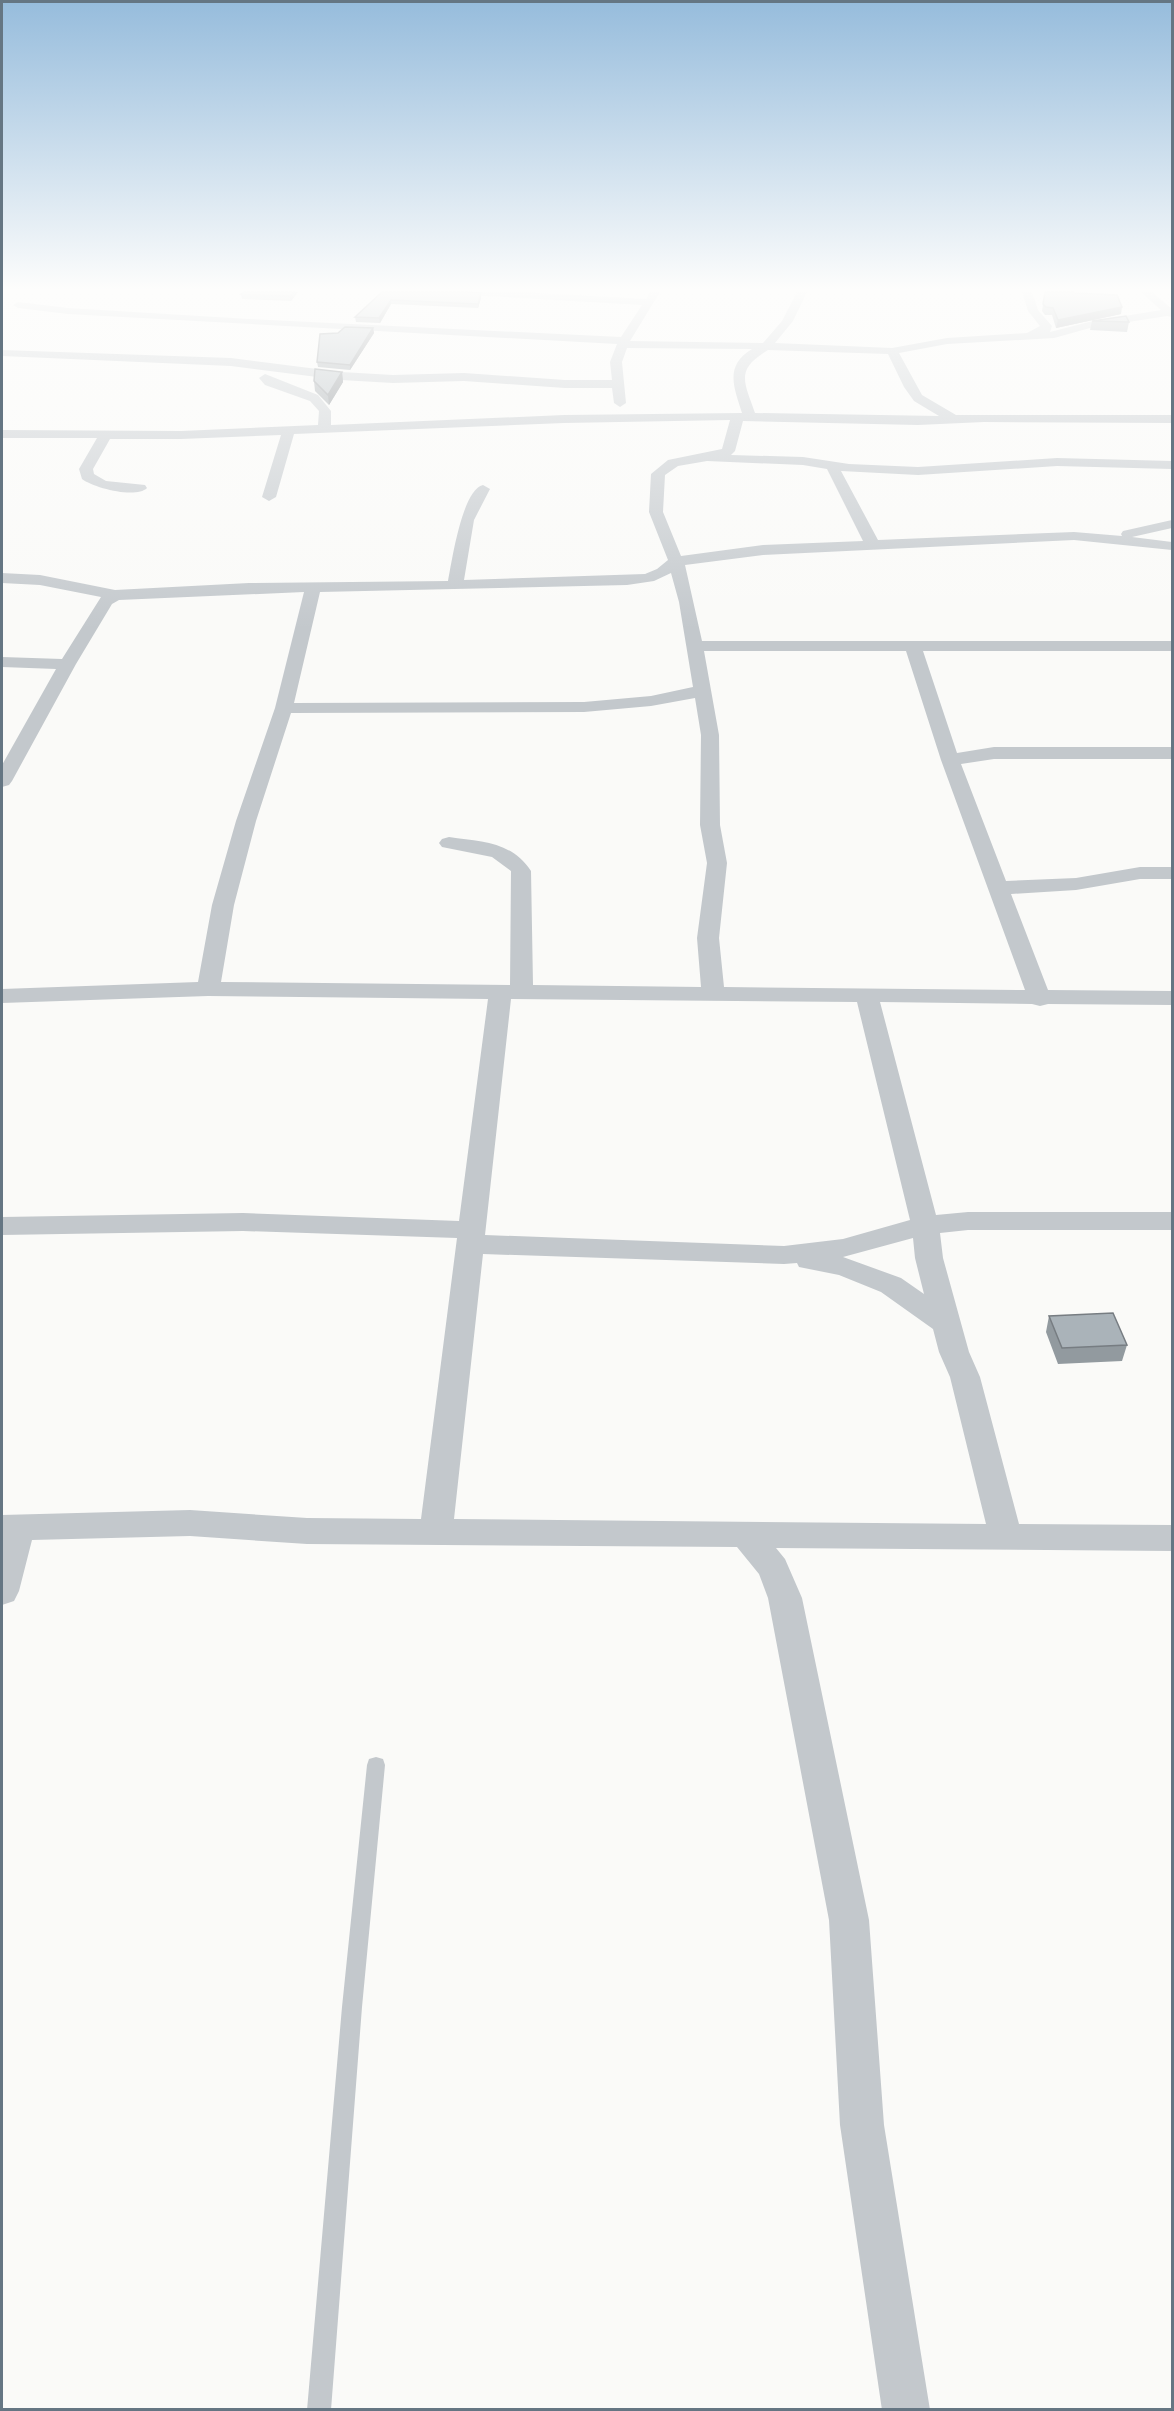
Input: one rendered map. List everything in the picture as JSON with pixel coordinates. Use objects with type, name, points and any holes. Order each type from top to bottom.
[{"type":"street","points":[[320,405],[325,411],[324,428]]},
{"type":"street","points":[[620,405],[622,417]]},
{"type":"street","points":[[709,458],[728,451],[743,416],[742,405]]},
{"type":"street","points":[[929,405],[954,420]]},
{"type":"street","points":[[2,434],[181,435],[622,417],[743,416],[918,421],[1173,419]]},
{"type":"street","points":[[269,497],[289,429]]},
{"type":"street","points":[[105,436],[86,469],[87,476],[92,481],[106,485],[140,488]]},
{"type":"street","points":[[713,993],[708,938],[717,863],[710,825],[710,735],[694,646],[672,595],[676,561],[656,512],[658,474],[671,462],[709,458],[803,461],[881,471],[918,471],[1057,462],[1173,465]]},
{"type":"street","points":[[831,464],[873,546]]},
{"type":"street","points":[[455,585],[467,520],[483,489]]},
{"type":"street","points":[[1112,538],[1173,524]]},
{"type":"street","points":[[2,578],[40,580],[115,596],[249,588],[627,580],[648,578],[663,572],[676,561],[763,550],[1074,536],[1112,538],[1173,546]]},
{"type":"street","points":[[627,580],[672,595]]},
{"type":"street","points":[[208,989],[223,905],[243,831],[284,708],[313,588]]},
{"type":"street","points":[[2,781],[67,664],[106,601],[115,596]]},
{"type":"street","points":[[694,646],[1173,646]]},
{"type":"street","points":[[913,646],[950,760],[1040,999]]},
{"type":"street","points":[[2,662],[67,664]]},
{"type":"street","points":[[284,708],[584,707],[651,701],[702,692]]},
{"type":"street","points":[[950,760],[994,753],[1173,753]]},
{"type":"street","points":[[436,1533],[471,1237],[511,993],[521,871],[515,860],[503,853],[449,843]]},
{"type":"street","points":[[998,888],[1076,884],[1140,873],[1173,873]]},
{"type":"street","points":[[2,996],[208,989],[713,993],[1040,999],[1173,998]]},
{"type":"street","points":[[867,995],[925,1225],[930,1258],[954,1352],[965,1377],[1006,1536]]},
{"type":"street","points":[[784,1255],[843,1248],[925,1225],[968,1221],[1173,1221]]},
{"type":"street","points":[[2,1226],[243,1222],[784,1255],[845,1267],[891,1285],[948,1325]]},
{"type":"street","points":[[2,1591],[10,1528],[190,1523],[307,1531],[436,1533],[1173,1538]]},
{"type":"street","points":[[747,1536],[772,1568],[785,1598],[795,1658],[849,1920],[862,2125],[906,2409]]},
{"type":"lane","points":[[319,2409],[352,2007],[376,1765]]},
{"type":"building","points":[[1113,1313],[1127,1345],[1062,1348],[1049,1316]]}]
